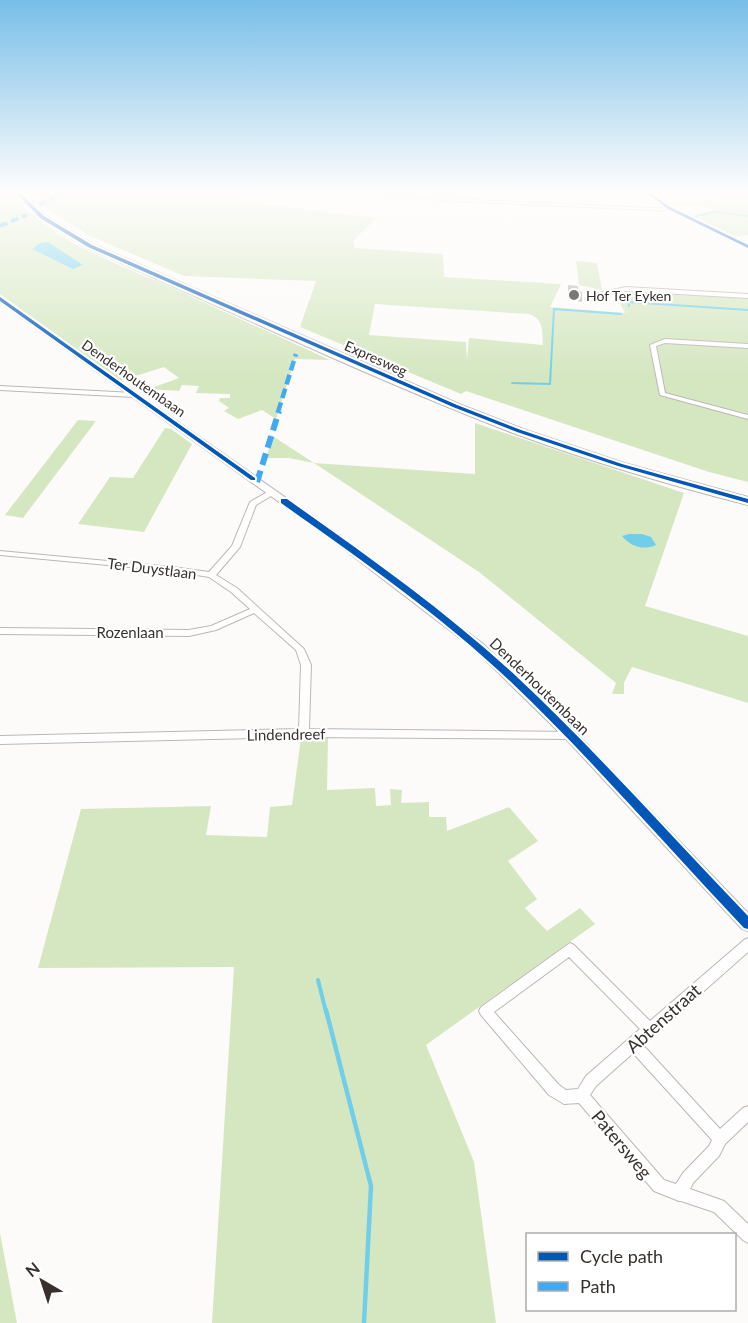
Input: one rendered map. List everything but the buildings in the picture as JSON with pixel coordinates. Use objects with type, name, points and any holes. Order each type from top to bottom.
[{"type":"highway","name":"Expresweg","points":[[105,253],[407,387],[575,450],[748,501]]},
{"type":"highway","name":"Expresweg","points":[[118,253],[414,381],[571,441],[748,493]]},
{"type":"street","points":[[589,296],[626,288],[748,296]]},
{"type":"street","name":"Denderhoutembaan","points":[[0,299],[396,582],[478,646],[571,736],[748,924]]},
{"type":"street","points":[[748,346],[665,341],[653,345],[662,394],[748,417]]},
{"type":"street","points":[[0,387],[134,395]]},
{"type":"street","points":[[211,575],[236,547],[253,504],[272,493]]},
{"type":"street","name":"Ter Duystlaan","points":[[0,552],[211,575],[234,590],[294,641],[304,657],[306,675],[304,733]]},
{"type":"street","name":"Rozenlaan","points":[[0,631],[189,633],[213,628],[256,609]]},
{"type":"street","name":"Lindendreef","points":[[0,740],[304,733],[571,736]]},
{"type":"street","name":"Abtenstraat","points":[[582,1096],[591,1081],[748,944]]},
{"type":"street","name":"Patersweg","points":[[649,1029],[570,949],[485,1011],[554,1090],[564,1097],[582,1096],[648,1176],[659,1186],[719,1206],[748,1235]]},
{"type":"street","points":[[634,1045],[720,1139]]},
{"type":"street","points":[[679,1194],[688,1178],[714,1151],[720,1139],[748,1113]]},
{"type":"green space","points":[[0,253],[94,253],[330,360],[295,359],[276,419],[262,410],[238,419],[224,411],[229,408],[219,401],[220,398],[230,398],[230,394],[196,393],[199,386],[182,385],[179,391],[149,389],[179,378],[164,367],[120,381],[0,294]]},
{"type":"green space","points":[[130,253],[443,254],[444,277],[561,284],[550,307],[625,313],[619,301],[625,301],[624,291],[748,297],[748,482],[709,472],[466,391],[461,394],[300,327],[316,281],[184,276]],"holes":[[[375,304],[534,316],[540,322],[543,345],[469,338],[467,360],[466,342],[369,335]]]},
{"type":"green space","points":[[576,261],[597,263],[602,290],[579,285]]},
{"type":"green space","points":[[78,420],[96,421],[23,518],[5,515]]},
{"type":"green space","points":[[475,423],[684,493],[645,606],[748,636],[748,703],[632,667],[624,683],[624,694],[612,694],[616,683],[479,572],[314,463],[475,474]]},
{"type":"green space","points":[[165,428],[171,429],[192,444],[144,532],[78,524],[110,477],[133,478]]},
{"type":"green space","points":[[271,435],[314,463],[289,458],[267,458]]},
{"type":"green space","points":[[328,737],[327,790],[375,788],[376,806],[391,805],[390,789],[402,790],[401,803],[429,802],[429,817],[446,817],[447,831],[509,807],[538,841],[508,861],[537,899],[525,908],[547,931],[580,908],[595,924],[426,1045],[474,1162],[496,1323],[212,1323],[234,967],[38,968],[81,809],[211,806],[206,835],[267,837],[270,807],[292,805],[301,738]]},
{"type":"green space","points":[[0,1233],[17,1323],[0,1323]]},
{"type":"water","points":[[40,253],[64,253],[83,265],[73,269]]},
{"type":"water","points":[[629,534],[651,537],[656,545],[646,548],[633,545],[622,536]]},
{"type":"waterway","points":[[629,306],[628,302],[748,310]]},
{"type":"waterway","points":[[512,383],[550,384],[554,309],[621,314]]},
{"type":"waterway","points":[[318,980],[326,1012]]},
{"type":"waterway","points":[[326,1010],[371,1186],[364,1323]]},
{"type":"marked path","points":[[257,482],[296,354]]},
{"type":"cycle path","points":[[105,253],[455,406],[519,431],[620,465],[748,501]]},
{"type":"cycle path","points":[[0,299],[253,479]]},
{"type":"cycle path","points":[[284,501],[382,571],[477,646],[548,712],[748,924]]},
{"type":"place","name":"Hof Ter Eyken","points":[[574,295]]}]
